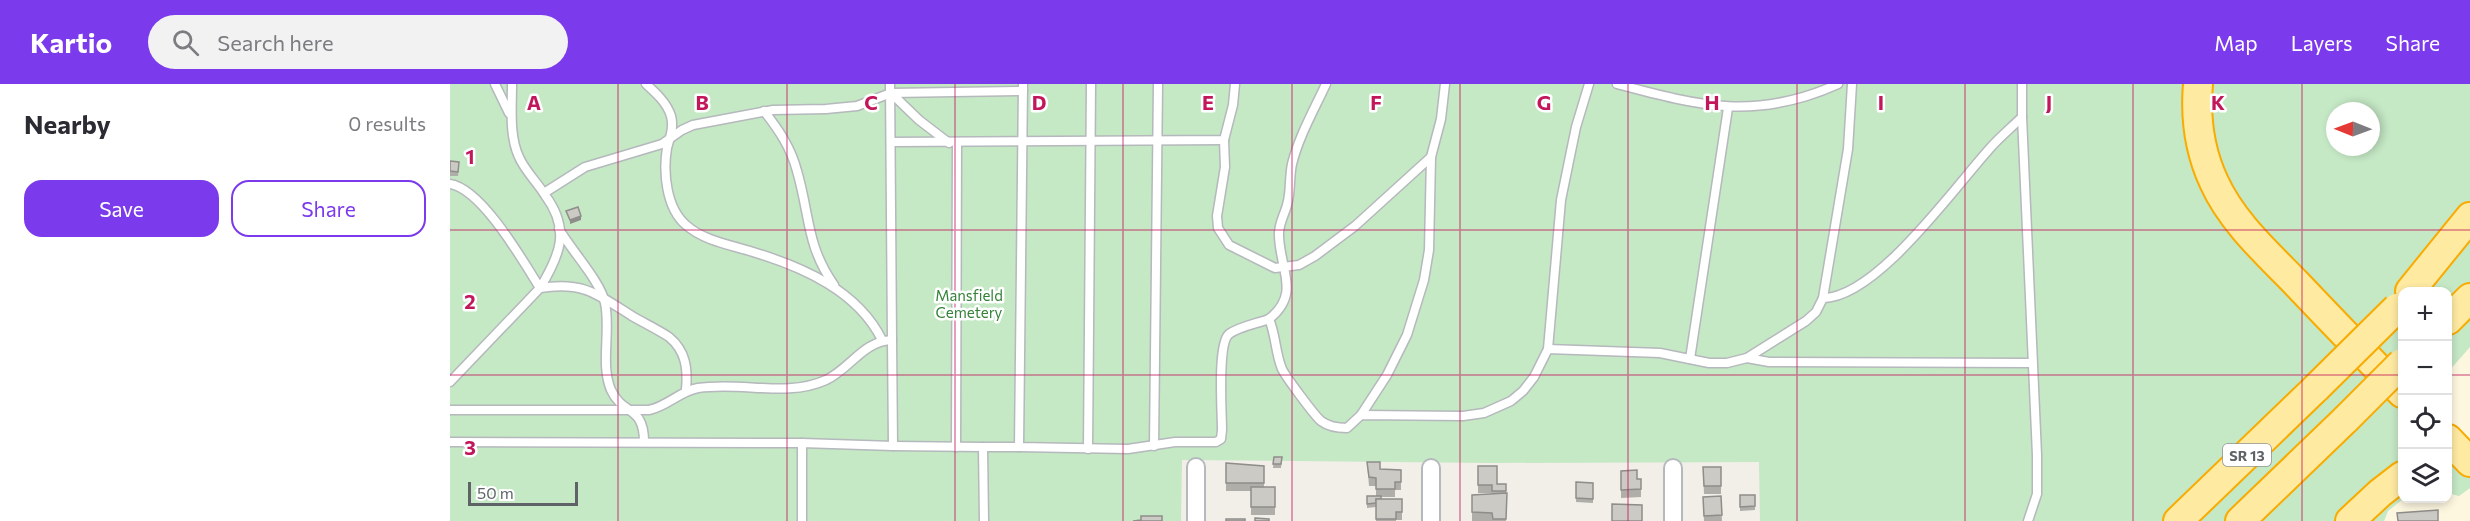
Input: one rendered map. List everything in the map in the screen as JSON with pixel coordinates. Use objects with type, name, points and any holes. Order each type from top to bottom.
[{"type":"highway","points":[[2198,84],[2196,109],[2204,159],[2227,206],[2269,255],[2398,388]]},
{"type":"highway","points":[[2415,287],[2470,217]]},
{"type":"highway","name":"SR 13","points":[[2418,287],[2470,238]]},
{"type":"highway","points":[[2452,316],[2470,298]]},
{"type":"highway","name":"SR 13","points":[[2178,521],[2398,306]]},
{"type":"highway","name":"SR 13","points":[[2240,521],[2398,368]]},
{"type":"highway","points":[[2452,443],[2470,462]]},
{"type":"highway","points":[[2452,471],[2470,478]]},
{"type":"highway","points":[[2350,521],[2398,480]]},
{"type":"street","points":[[1196,466],[1196,521]]},
{"type":"street","points":[[1431,468],[1431,521]]},
{"type":"street","points":[[1673,468],[1673,521]]},
{"type":"lane","points":[[495,84],[506,102],[513,125]]},
{"type":"lane","points":[[450,382],[540,288],[558,258],[561,244],[552,204],[518,156],[513,125],[512,84]]},
{"type":"lane","points":[[646,84],[659,97],[670,114],[672,129],[667,153],[669,196],[679,218],[687,226],[708,238],[755,252],[818,277],[836,287]]},
{"type":"lane","points":[[1088,449],[1091,84]]},
{"type":"lane","points":[[1154,446],[1158,84]]},
{"type":"lane","points":[[1235,84],[1233,105],[1224,140],[1225,167],[1217,216],[1218,228],[1229,245],[1268,266],[1299,265],[1330,245],[1380,204],[1431,157]]},
{"type":"lane","points":[[450,442],[802,443],[1128,449],[1175,442],[1216,442],[1221,439],[1224,340],[1237,330],[1269,319],[1280,310],[1286,301],[1288,290],[1278,235],[1280,224],[1287,204],[1292,164],[1326,84]]},
{"type":"lane","points":[[1269,319],[1275,332],[1282,368],[1288,380],[1320,420],[1330,426],[1347,428],[1361,415],[1387,375],[1407,335],[1424,280],[1429,250],[1431,157],[1441,119],[1445,84]]},
{"type":"lane","points":[[1361,415],[1462,416],[1484,414],[1511,401],[1534,377],[1548,349],[1561,200],[1574,136],[1589,84]]},
{"type":"lane","points":[[1617,84],[1683,101],[1728,108],[1770,106],[1799,100],[1838,84]]},
{"type":"lane","points":[[1548,349],[1660,354],[1709,363],[1727,363],[1748,358],[1806,321],[1816,312],[1823,298],[1848,149],[1852,84]]},
{"type":"lane","points":[[2022,84],[2031,363],[2037,455],[2037,494],[2028,521]]},
{"type":"lane","points":[[544,193],[585,167],[647,150],[693,126],[764,111],[857,106],[891,88],[1023,87],[1019,447]]},
{"type":"lane","points":[[891,88],[892,142],[887,340],[893,446]]},
{"type":"lane","points":[[891,88],[919,120],[953,142]]},
{"type":"lane","points":[[1690,359],[1728,108]]},
{"type":"lane","points":[[764,111],[779,130],[793,158],[814,250],[836,287],[887,340]]},
{"type":"lane","points":[[1823,298],[1839,296],[1903,250],[1992,145],[2022,117]]},
{"type":"lane","points":[[892,142],[1224,140]]},
{"type":"lane","points":[[953,142],[956,447]]},
{"type":"lane","points":[[450,184],[464,188],[502,229],[540,288]]},
{"type":"lane","points":[[559,229],[603,296],[607,325],[608,381],[618,401],[631,411],[644,426],[644,442]]},
{"type":"lane","points":[[540,288],[560,285],[575,286],[603,296],[679,345],[686,366],[686,390]]},
{"type":"lane","points":[[450,410],[631,411],[659,408],[672,402],[686,390],[701,387],[779,389],[810,387],[846,368],[868,347],[887,340]]},
{"type":"lane","points":[[1748,358],[1769,362],[2031,363]]},
{"type":"lane","points":[[802,443],[802,521]]},
{"type":"lane","points":[[983,447],[984,521]]},
{"type":"shaded area","points":[[2470,347],[2470,449],[2452,430],[2452,367]]},
{"type":"shaded area","points":[[2470,488],[2470,521],[2384,521],[2388,511],[2398,503],[2452,503],[2452,494],[2459,496]]},
{"type":"green space","name":"Mansfield Cemetery","points":[[450,84],[2470,84],[2470,347],[2452,367],[2452,287],[2398,287],[2398,503],[2388,511],[2384,521],[1760,521],[1759,462],[1491,463],[1182,460],[1181,521],[450,521]]},
{"type":"green space","points":[[2452,430],[2470,449],[2470,488],[2459,496],[2452,494]]},
{"type":"building","points":[[450,161],[459,162],[458,172],[450,171]]},
{"type":"building","points":[[578,207],[581,216],[570,220],[566,211]]},
{"type":"building","points":[[1274,457],[1282,457],[1281,464],[1273,464]]},
{"type":"building","points":[[1367,462],[1380,462],[1380,469],[1401,470],[1401,482],[1395,482],[1395,489],[1376,489],[1376,478],[1369,477]]},
{"type":"building","points":[[1226,463],[1264,466],[1264,483],[1226,483]]},
{"type":"building","points":[[1478,466],[1497,466],[1497,484],[1506,484],[1506,491],[1492,491],[1492,485],[1478,485]]},
{"type":"building","points":[[1703,467],[1721,467],[1721,486],[1704,486]]},
{"type":"building","points":[[1637,470],[1637,479],[1641,479],[1641,489],[1621,490],[1621,471]]},
{"type":"building","points":[[1576,482],[1593,483],[1593,499],[1576,498]]},
{"type":"building","points":[[1251,487],[1275,487],[1275,507],[1251,507]]},
{"type":"building","points":[[1507,493],[1506,519],[1493,519],[1492,513],[1472,512],[1472,495]]},
{"type":"building","points":[[1740,495],[1755,495],[1755,506],[1740,507]]},
{"type":"building","points":[[1367,496],[1381,496],[1381,499],[1376,499],[1376,503],[1367,504]]},
{"type":"building","points":[[1721,496],[1722,515],[1704,516],[1703,497]]},
{"type":"building","points":[[1376,499],[1402,499],[1402,512],[1396,512],[1396,519],[1376,519]]},
{"type":"building","points":[[1612,504],[1642,505],[1642,521],[1612,521]]},
{"type":"building","points":[[2438,510],[2438,521],[2398,521],[2397,513]]},
{"type":"building","points":[[1141,516],[1162,516],[1162,521],[1133,521],[1141,520]]},
{"type":"building","points":[[1255,518],[1269,519],[1269,521],[1255,521]]},
{"type":"building","points":[[1226,519],[1245,519],[1245,521],[1226,521]]}]
